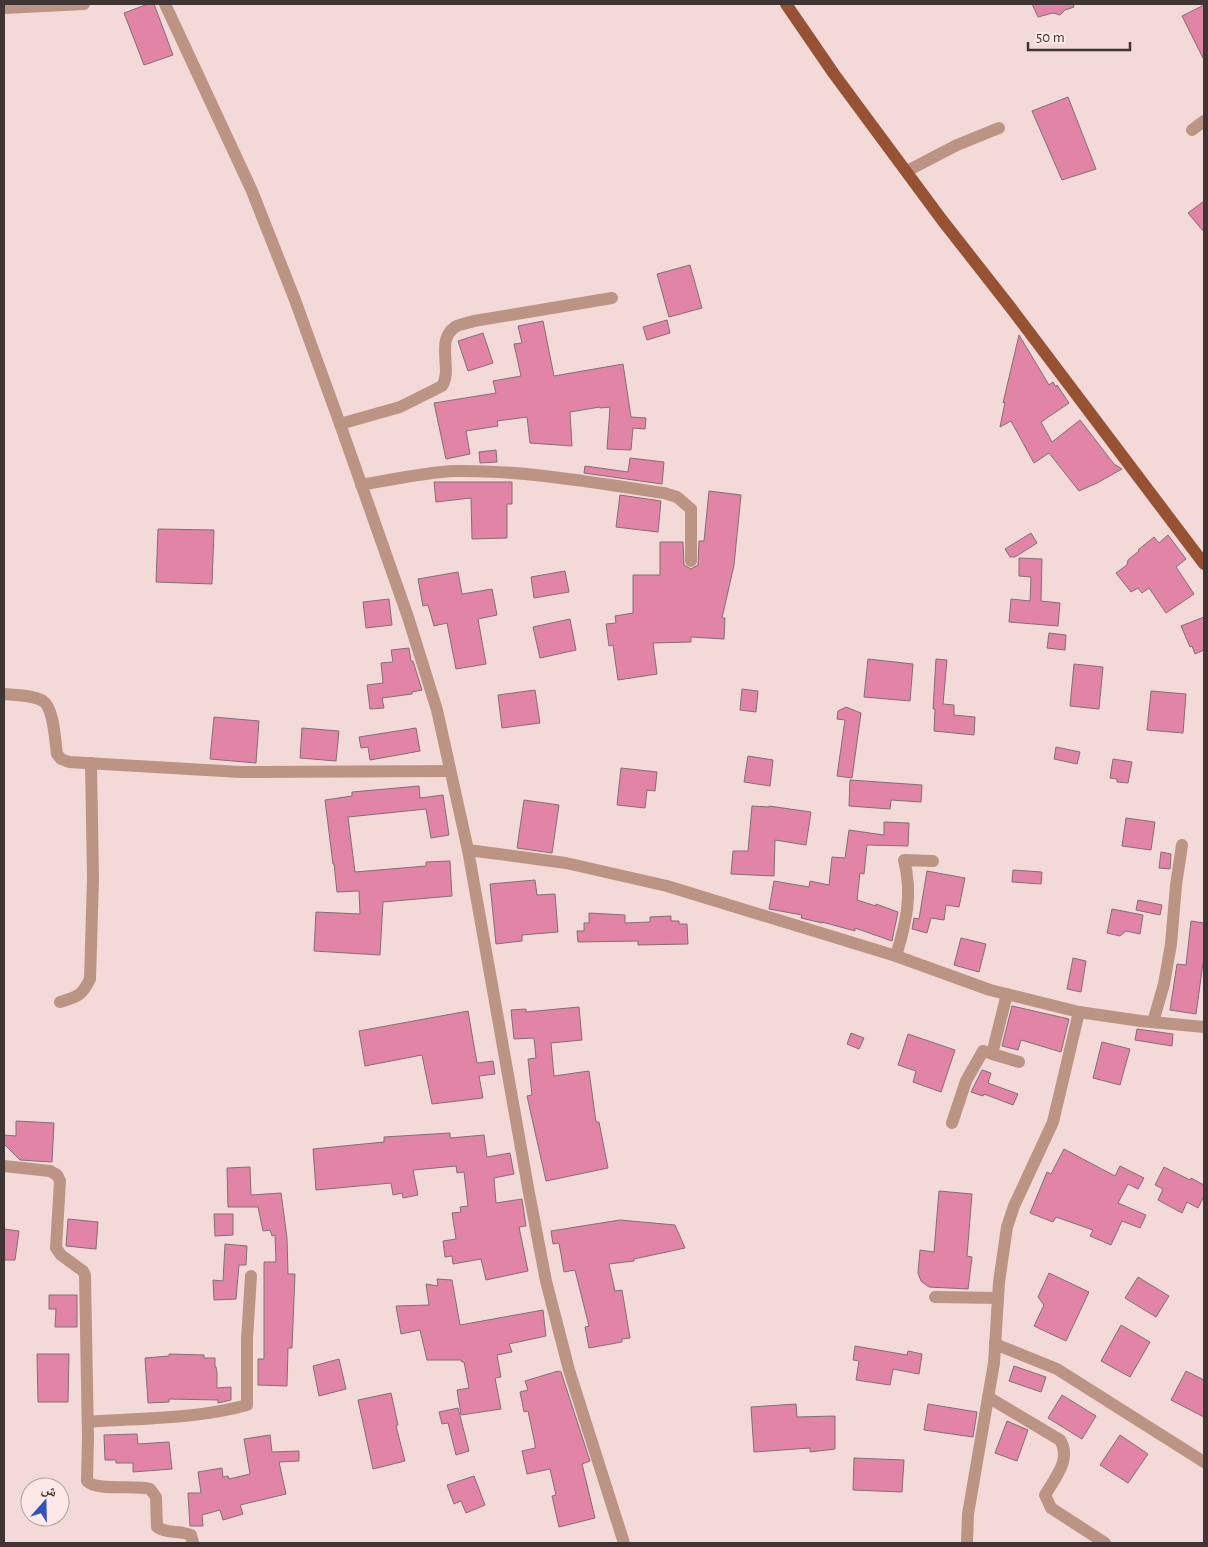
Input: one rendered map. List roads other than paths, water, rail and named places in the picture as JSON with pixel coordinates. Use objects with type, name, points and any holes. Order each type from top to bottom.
[{"type":"main road","points":[[786,4],[834,74],[942,220],[1011,308],[1204,564]]},
{"type":"street","points":[[4,8],[84,4]]},
{"type":"street","points":[[165,4],[252,191],[295,300],[411,626],[437,710],[468,850],[546,1281],[569,1370],[624,1543]]},
{"type":"street","points":[[1192,130],[1204,120]]},
{"type":"street","points":[[907,171],[957,145],[999,128]]},
{"type":"street","points":[[340,424],[400,407],[442,386],[446,374],[444,353],[446,344],[451,331],[457,326],[612,298]]},
{"type":"street","points":[[361,484],[453,472],[495,471],[561,477],[664,492],[677,498],[691,509],[691,561]]},
{"type":"street","points":[[4,694],[31,697],[43,701],[50,709],[57,754],[61,760],[69,762],[240,772],[450,770]]},
{"type":"street","points":[[60,1002],[79,996],[85,990],[90,980],[93,878],[91,763]]},
{"type":"street","points":[[1153,1022],[1164,984],[1182,845]]},
{"type":"street","points":[[468,850],[566,863],[667,886],[896,956],[990,990],[1079,1012],[1204,1027]]},
{"type":"street","points":[[896,956],[908,904],[908,878],[904,860],[933,862]]},
{"type":"street","points":[[952,1123],[966,1081],[983,1051],[1015,1061],[992,1054],[1007,994]]},
{"type":"street","points":[[967,1543],[968,1514],[994,1364],[998,1298],[1007,1227],[1014,1206],[1054,1122],[1079,1012]]},
{"type":"street","points":[[4,1166],[50,1171],[57,1175],[60,1181],[56,1248],[83,1271],[86,1279],[87,1481],[89,1484],[96,1486],[141,1486],[150,1489],[156,1497],[157,1527],[162,1530],[185,1532],[191,1535],[194,1543]]},
{"type":"street","points":[[88,1422],[198,1414],[248,1405],[247,1339],[251,1276]]},
{"type":"street","points":[[935,1297],[998,1298]]},
{"type":"street","points":[[995,1344],[1057,1369],[1204,1462]]},
{"type":"street","points":[[988,1397],[1060,1440],[1064,1447],[1064,1460],[1046,1494],[1047,1500],[1051,1508],[1105,1543]]}]
